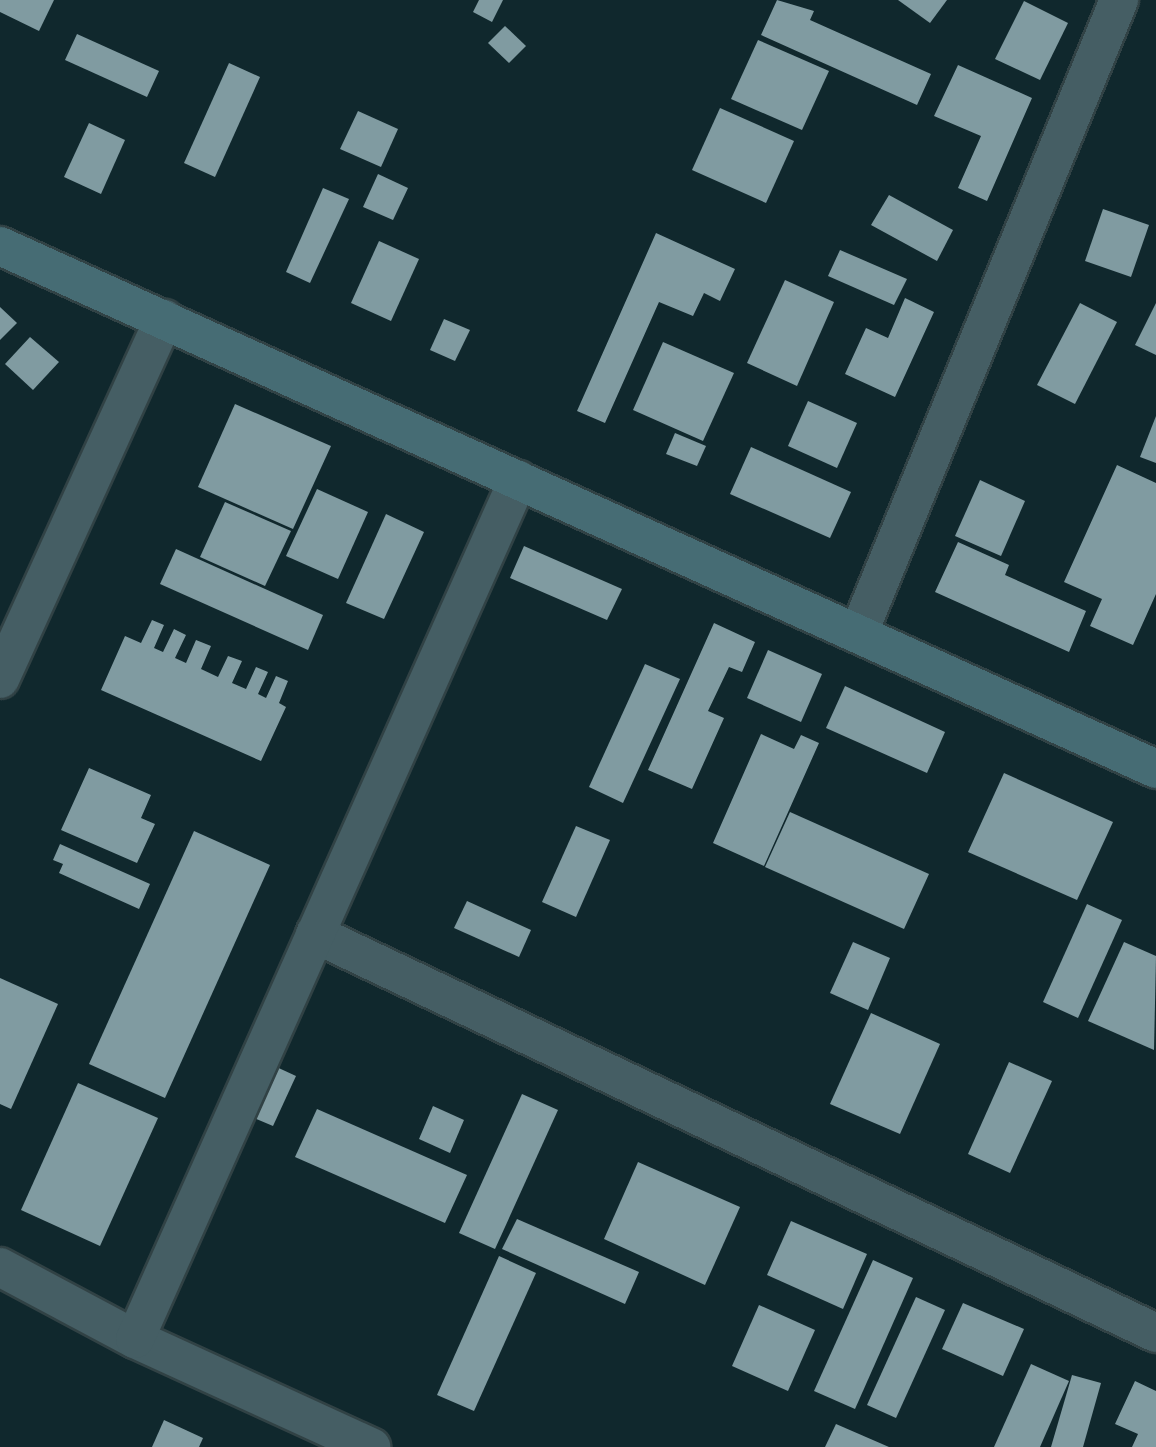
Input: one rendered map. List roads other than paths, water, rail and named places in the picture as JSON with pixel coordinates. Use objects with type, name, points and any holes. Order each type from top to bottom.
[{"type":"street","points":[[858,634],[1119,0]]},
{"type":"street","points":[[0,246],[1156,769]]},
{"type":"street","points":[[0,679],[164,319]]},
{"type":"street","points":[[135,1339],[518,480]]},
{"type":"street","points":[[315,934],[1156,1333]]},
{"type":"street","points":[[0,1267],[135,1339],[371,1447]]}]
